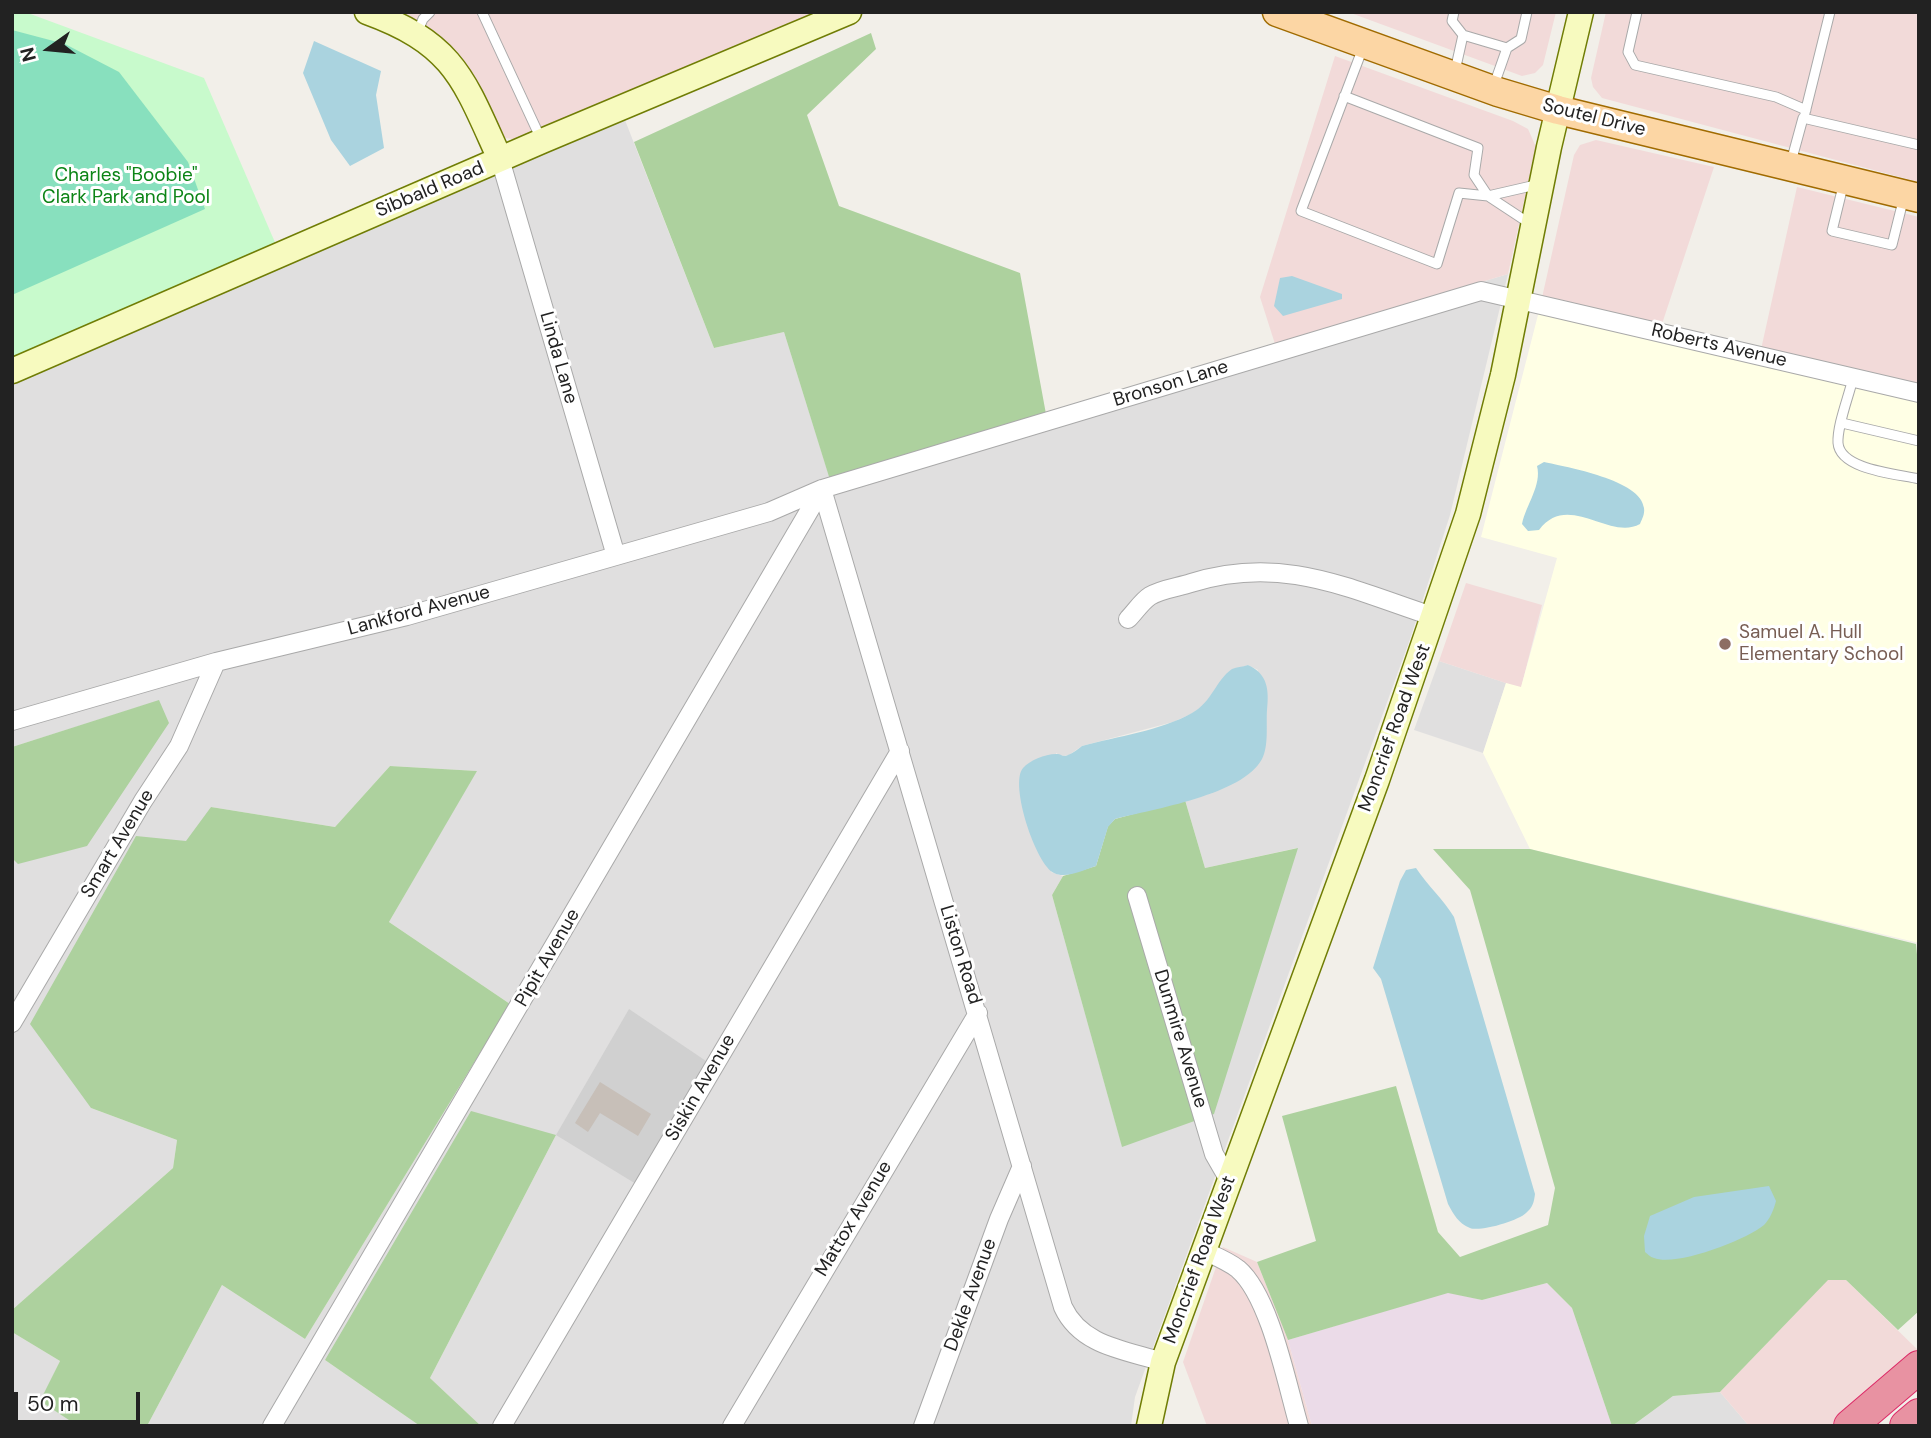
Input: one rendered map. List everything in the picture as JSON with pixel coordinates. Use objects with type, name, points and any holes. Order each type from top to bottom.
[{"type":"highway","points":[[1850,1426],[1919,1367]]},
{"type":"highway","points":[[1906,1426],[1919,1415]]},
{"type":"main road","points":[[367,12],[417,34],[444,56],[474,100],[500,159]]},
{"type":"main road","name":"Sibbald Road","points":[[12,371],[542,141],[812,20],[849,12]]},
{"type":"main road","name":"Soutel Drive","points":[[1277,12],[1493,90],[1558,110],[1911,197]]},
{"type":"main road","name":"Moncrief Road West","points":[[1149,1426],[1163,1362],[1434,617],[1468,514],[1520,299],[1542,184],[1581,12]]},
{"type":"street","name":"Linda Lane","points":[[500,159],[616,556]]},
{"type":"street","name":"Bronson Lane","points":[[822,489],[1481,290],[1520,299]]},
{"type":"street","name":"Roberts Avenue","points":[[1520,299],[1919,394]]},
{"type":"street","name":"Lankford Avenue","points":[[12,721],[216,662],[407,616],[769,512],[822,489]]},
{"type":"street","name":"Liston Road","points":[[822,489],[1063,1307],[1069,1321],[1081,1333],[1097,1342],[1163,1362]]},
{"type":"street","name":"Pipit Avenue","points":[[272,1426],[822,489]]},
{"type":"street","points":[[1129,619],[1150,596],[1209,577],[1250,572],[1288,572],[1333,582],[1434,617]]},
{"type":"street","name":"Smart Avenue","points":[[12,1023],[143,801],[179,746],[216,662]]},
{"type":"street","name":"Siskin Avenue","points":[[502,1426],[900,751]]},
{"type":"street","name":"Dunmire Avenue","points":[[1136,896],[1214,1154],[1229,1180]]},
{"type":"street","name":"Mattox Avenue","points":[[732,1426],[978,1013]]},
{"type":"street","name":"Dekle Avenue","points":[[922,1426],[999,1219],[1022,1166]]},
{"type":"street","points":[[1204,1251],[1239,1270],[1252,1288],[1266,1315],[1298,1426]]},
{"type":"lane","points":[[417,34],[423,19],[430,12]]},
{"type":"lane","points":[[482,12],[542,141]]},
{"type":"lane","points":[[1454,12],[1452,21],[1463,35],[1507,48]]},
{"type":"lane","points":[[1493,90],[1507,48],[1521,39],[1527,12]]},
{"type":"lane","points":[[1637,12],[1628,52],[1634,65],[1776,97],[1805,114],[1919,145]]},
{"type":"lane","points":[[1790,167],[1830,12]]},
{"type":"lane","points":[[1454,76],[1463,35]]},
{"type":"lane","points":[[1344,96],[1478,148],[1474,175],[1459,193],[1437,264],[1301,211],[1344,96],[1364,44]]},
{"type":"lane","points":[[1474,175],[1488,196],[1534,226]]},
{"type":"lane","points":[[1844,180],[1832,230],[1892,246],[1911,197]]},
{"type":"lane","points":[[1459,193],[1488,196],[1542,184]]},
{"type":"lane","points":[[1853,378],[1838,444],[1842,455],[1852,464],[1919,479]]},
{"type":"lane","points":[[1842,423],[1919,441]]},
{"type":"shaded area","points":[[408,12],[827,12],[520,140],[505,138],[497,130],[402,16]]},
{"type":"shaded area","points":[[1348,12],[1556,12],[1543,65],[1535,73],[1522,76]]},
{"type":"shaded area","points":[[1606,12],[1919,12],[1919,182],[1602,98],[1593,87],[1591,78]]},
{"type":"shaded area","points":[[1335,56],[1513,121],[1528,129],[1536,147],[1508,274],[1275,344],[1260,297]]},
{"type":"shaded area","points":[[623,115],[714,348],[784,332],[830,479],[1508,274],[1450,515],[1410,639],[1135,1397],[1131,1426],[481,1426],[430,1378],[556,1135],[325,1360],[420,1426],[147,1426],[222,1285],[305,1339],[510,1004],[389,922],[476,771],[390,766],[335,827],[211,807],[91,1108],[177,1140],[173,1168],[12,1310],[12,858],[19,863],[158,701],[12,747],[12,379]],"holes":[[[1248,665],[1258,670],[1212,793],[1185,800],[1205,868],[1297,848],[1122,1146],[1052,895],[1063,876],[1051,872],[1056,753],[1061,756],[1069,755],[1082,746],[1173,722],[1205,705],[1229,672]]]},
{"type":"shaded area","points":[[1596,140],[1714,167],[1657,339],[1539,311],[1574,155],[1580,145]]},
{"type":"shaded area","points":[[1797,187],[1919,217],[1919,402],[1758,363]]},
{"type":"shaded area","name":"Samuel A. Hull Elementary School","points":[[1539,311],[1919,402],[1919,943],[1530,849],[1483,753],[1506,683],[1521,687],[1557,558],[1481,537]]},
{"type":"shaded area","points":[[1466,583],[1542,605],[1521,688],[1439,661]]},
{"type":"shaded area","points":[[1439,661],[1506,683],[1483,753],[1414,730]]},
{"type":"shaded area","points":[[629,1009],[709,1063],[636,1184],[556,1135]]},
{"type":"shaded area","points":[[1223,1247],[1257,1262],[1288,1340],[1312,1426],[1207,1426],[1183,1362]]},
{"type":"shaded area","points":[[1827,1280],[1846,1280],[1919,1351],[1919,1358],[1839,1426],[1749,1426],[1720,1392]]},
{"type":"shaded area","points":[[1547,1283],[1572,1308],[1612,1426],[1312,1426],[1288,1340],[1448,1292],[1482,1300]]},
{"type":"shaded area","points":[[12,1332],[60,1361],[41,1401],[78,1426],[12,1426]]},
{"type":"shaded area","points":[[1720,1392],[1749,1426],[1632,1426],[1673,1396]]},
{"type":"green space","name":"Charles \"Boobie\" Clark Park and Pool","points":[[12,12],[25,12],[204,78],[277,247],[12,362]]},
{"type":"green space","points":[[12,30],[65,44],[119,72],[188,162],[205,209],[12,295]]},
{"type":"green space","points":[[871,33],[876,49],[807,115],[839,206],[1020,273],[1046,414],[830,480],[784,332],[714,348],[634,142]]},
{"type":"green space","points":[[159,700],[169,723],[87,846],[18,864],[12,858],[12,747]]},
{"type":"green space","points":[[390,766],[477,771],[389,922],[510,1004],[305,1339],[222,1285],[147,1426],[78,1426],[40,1401],[60,1361],[12,1332],[12,1310],[173,1168],[177,1140],[91,1108],[30,1024],[136,836],[186,841],[211,807],[335,827]]},
{"type":"green space","points":[[1185,800],[1205,868],[1298,848],[1214,1114],[1122,1147],[1052,895],[1063,876],[1096,866],[1108,826],[1115,819]]},
{"type":"green space","points":[[1433,849],[1530,849],[1916,944],[1919,975],[1919,1311],[1898,1330],[1846,1280],[1828,1280],[1720,1392],[1673,1396],[1632,1426],[1612,1426],[1572,1308],[1547,1283],[1482,1300],[1448,1293],[1288,1340],[1257,1262],[1316,1241],[1282,1116],[1396,1086],[1438,1232],[1460,1257],[1548,1225],[1555,1188],[1470,890]]},
{"type":"green space","points":[[471,1111],[556,1135],[430,1378],[481,1426],[420,1426],[325,1360]]},
{"type":"water","points":[[314,41],[381,71],[376,95],[384,148],[350,166],[331,140],[303,73]]},
{"type":"water","points":[[1292,276],[1342,294],[1342,299],[1283,316],[1274,306],[1280,278]]},
{"type":"water","points":[[1544,462],[1602,476],[1631,490],[1640,498],[1644,508],[1640,524],[1628,528],[1615,527],[1576,515],[1563,515],[1550,519],[1539,530],[1528,531],[1522,524],[1536,488],[1537,466]]},
{"type":"water","points":[[1248,665],[1260,673],[1266,683],[1268,696],[1266,748],[1252,772],[1196,799],[1115,819],[1108,827],[1096,866],[1064,875],[1054,873],[1047,867],[1026,824],[1019,790],[1023,768],[1044,756],[1066,756],[1082,746],[1153,729],[1180,719],[1199,708],[1232,669]]},
{"type":"water","points":[[1416,868],[1454,917],[1535,1194],[1533,1204],[1526,1213],[1490,1227],[1475,1229],[1466,1226],[1448,1204],[1381,979],[1373,968],[1400,881],[1406,870]]},
{"type":"water","points":[[1769,1186],[1776,1201],[1772,1214],[1764,1225],[1742,1238],[1710,1251],[1678,1259],[1654,1258],[1645,1252],[1644,1236],[1650,1216],[1694,1197]]},
{"type":"building","points":[[600,1082],[651,1114],[638,1136],[600,1113],[588,1132],[575,1123]]},
{"type":"place","name":"Samuel A. Hull Elementary School","points":[[1725,644]]}]
